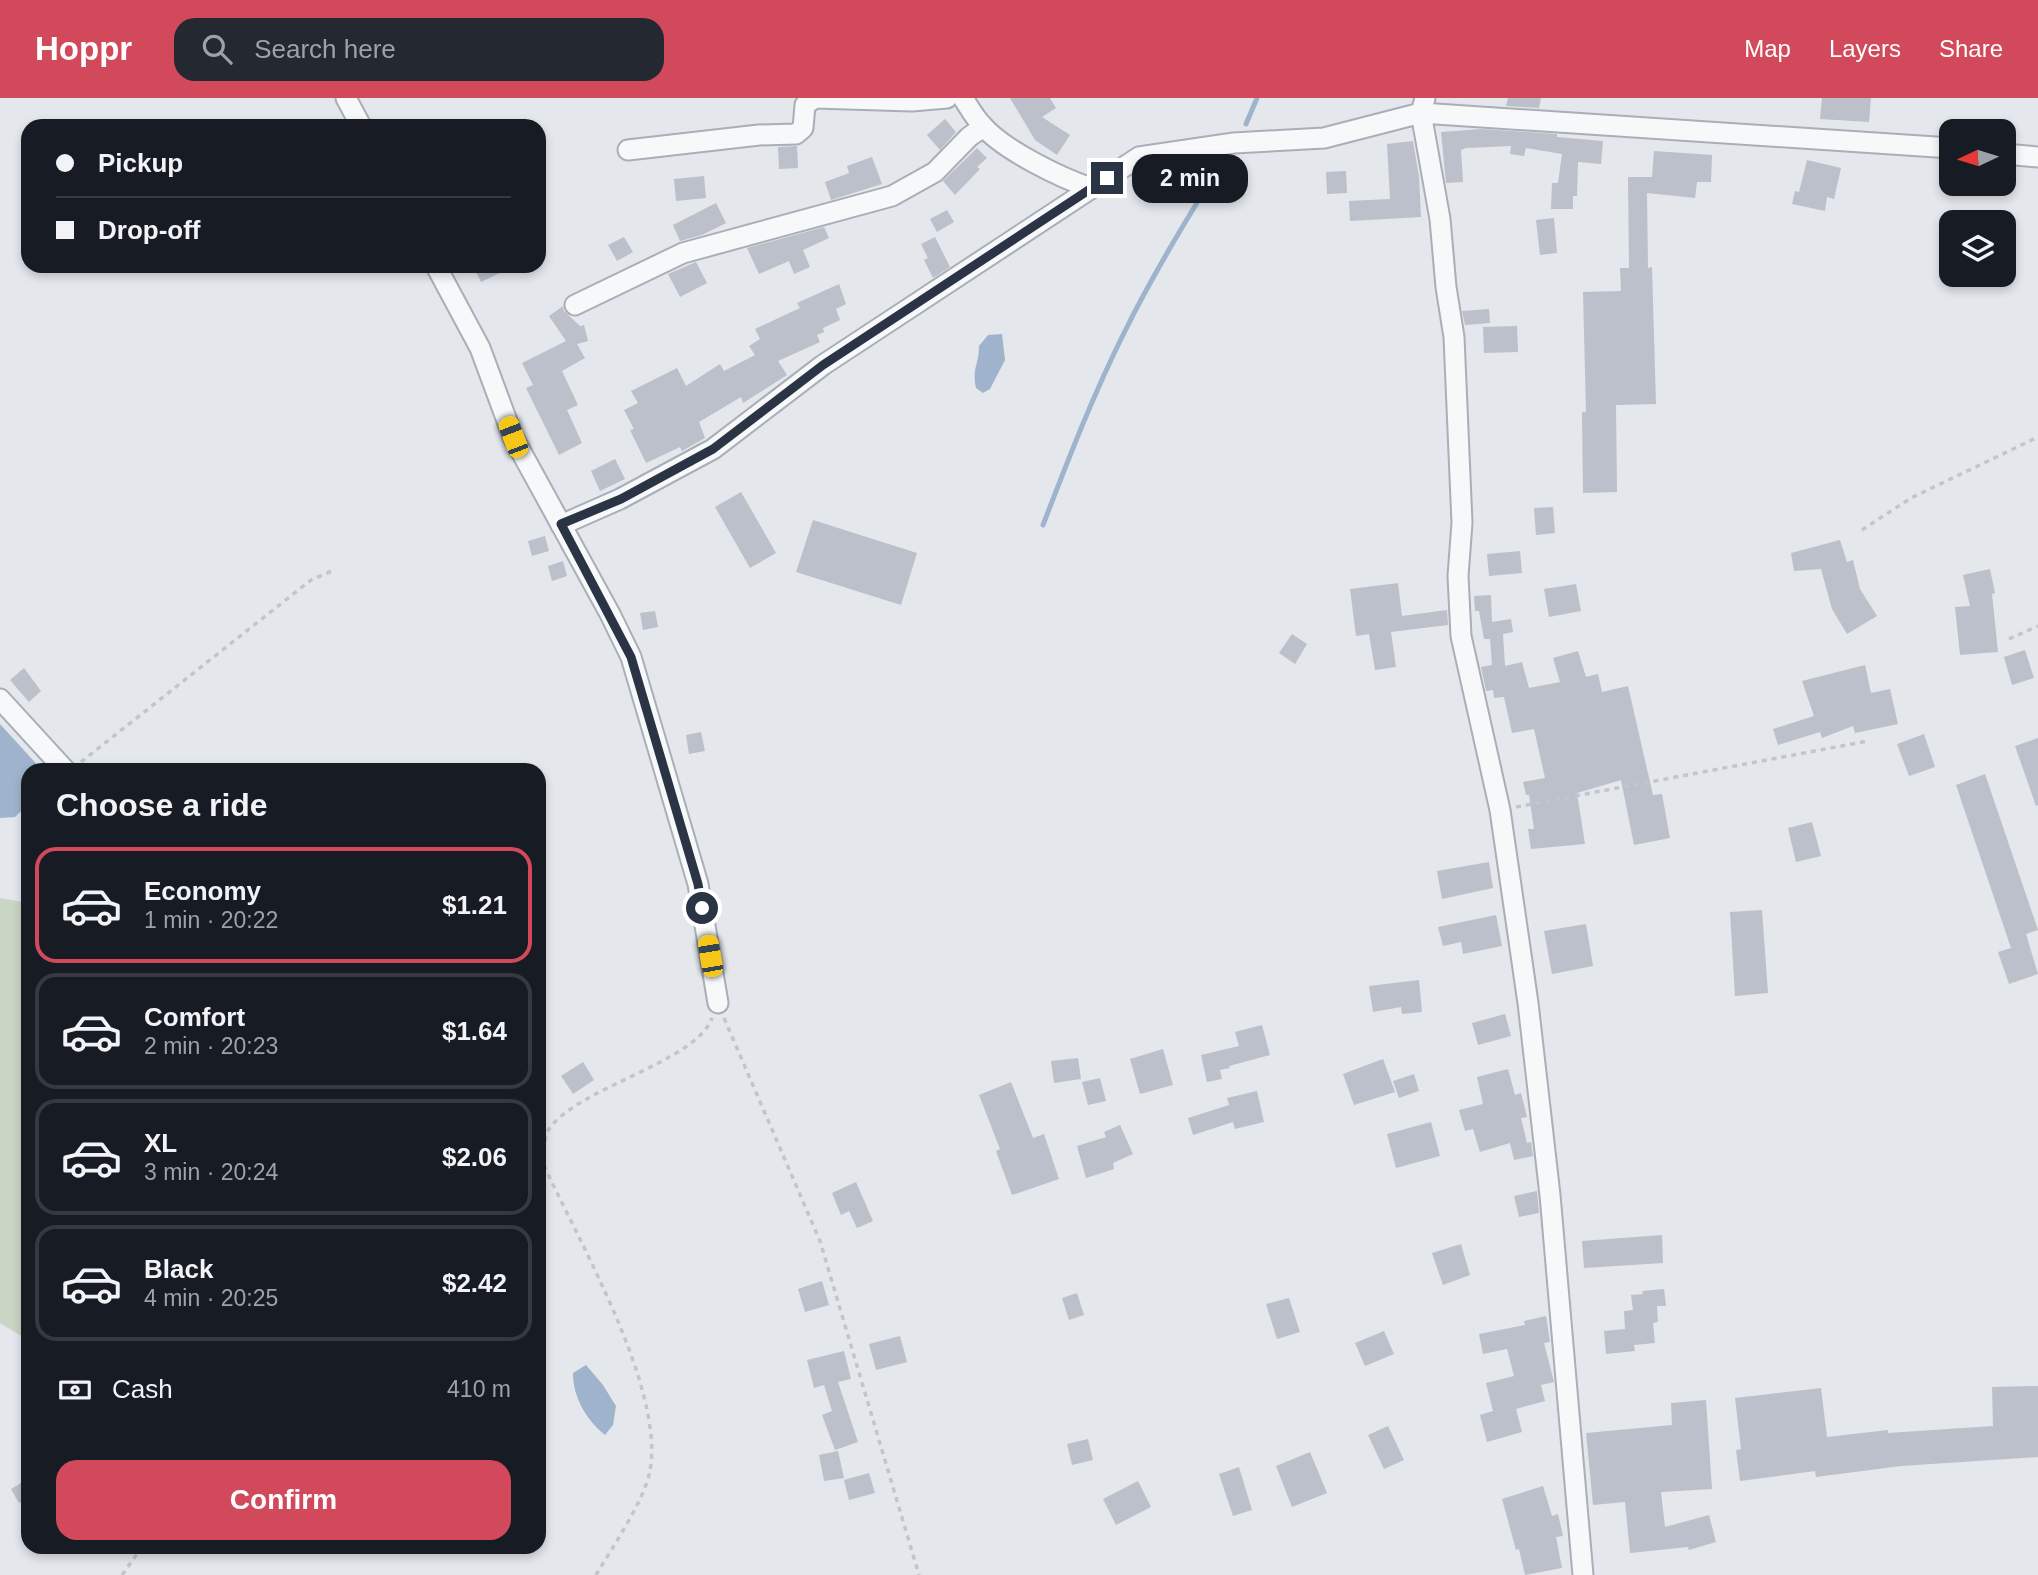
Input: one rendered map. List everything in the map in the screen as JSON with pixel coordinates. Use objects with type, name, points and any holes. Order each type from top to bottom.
[{"type":"street","points":[[345,98],[356,119]]},
{"type":"street","points":[[628,150],[758,135],[796,134],[803,128],[805,105],[815,98],[912,101],[947,98]]},
{"type":"street","points":[[963,98],[983,127],[1058,176],[1091,188]]},
{"type":"street","points":[[1423,105],[1454,337],[1462,523],[1458,576],[1461,636],[1500,810],[1528,1003],[1550,1195],[1583,1575]]},
{"type":"street","points":[[561,524],[621,499],[713,449],[823,365],[1139,157],[1234,143],[1324,138],[1423,105],[1939,147]]},
{"type":"street","points":[[576,304],[683,253],[892,196],[935,172],[969,137],[983,127]]},
{"type":"street","points":[[2016,155],[2038,158]]},
{"type":"street","points":[[440,273],[480,348],[513,437],[631,657],[698,884],[718,1003]]},
{"type":"street","points":[[0,699],[59,763]]},
{"type":"path","points":[[1862,530],[1911,498],[2038,437]]},
{"type":"path","points":[[80,763],[311,580],[332,571]]},
{"type":"path","points":[[2008,639],[2038,626]]},
{"type":"path","points":[[1500,810],[1868,741]]},
{"type":"path","points":[[546,1138],[547,1132],[564,1113],[680,1049],[708,1030],[718,1003]]},
{"type":"path","points":[[718,1003],[820,1241],[919,1575]]},
{"type":"path","points":[[546,1170],[629,1349],[650,1420],[650,1471],[630,1519],[596,1575]]},
{"type":"path","points":[[122,1575],[137,1554]]},
{"type":"green space","points":[[0,898],[21,902],[21,1336],[0,1323]]},
{"type":"water","points":[[1002,334],[1005,360],[990,389],[983,393],[976,388],[975,381],[979,346],[988,335]]},
{"type":"water","points":[[0,724],[36,763],[21,763],[21,811],[15,817],[0,818]]},
{"type":"water","points":[[586,1365],[616,1406],[613,1425],[605,1435],[587,1415],[575,1391],[573,1373]]},
{"type":"building","points":[[1010,98],[1050,98],[1056,108],[1042,117],[1070,135],[1057,155],[1035,140]]},
{"type":"building","points":[[1508,98],[1541,98],[1539,108],[1506,106]]},
{"type":"building","points":[[1822,98],[1871,98],[1869,122],[1820,119]]},
{"type":"building","points":[[945,119],[956,132],[940,150],[927,135]]},
{"type":"building","points":[[1482,129],[1557,134],[1557,137],[1603,141],[1601,164],[1578,162],[1577,196],[1573,196],[1573,209],[1551,209],[1552,183],[1558,183],[1562,154],[1526,148],[1524,156],[1510,154],[1511,146],[1466,148],[1461,150],[1463,182],[1446,183],[1441,132]]},
{"type":"building","points":[[1413,141],[1419,177],[1421,217],[1350,221],[1349,201],[1390,199],[1387,144]]},
{"type":"building","points":[[797,146],[798,168],[779,169],[778,147]]},
{"type":"building","points":[[977,148],[987,158],[955,195],[943,181]]},
{"type":"building","points":[[1654,151],[1712,155],[1711,182],[1697,182],[1695,198],[1647,193],[1648,268],[1652,267],[1656,404],[1616,405],[1617,492],[1583,493],[1582,412],[1586,412],[1583,292],[1621,291],[1620,268],[1629,268],[1628,177],[1652,177]]},
{"type":"building","points":[[872,157],[882,184],[831,200],[825,182],[849,173],[847,166]]},
{"type":"building","points":[[1807,160],[1841,168],[1834,199],[1827,197],[1825,211],[1792,204],[1795,191],[1799,192]]},
{"type":"building","points":[[1346,171],[1347,193],[1327,194],[1326,172]]},
{"type":"building","points":[[704,176],[706,198],[676,201],[674,179]]},
{"type":"building","points":[[716,203],[726,223],[702,235],[680,241],[673,225]]},
{"type":"building","points":[[947,210],[954,222],[937,232],[930,219]]},
{"type":"building","points":[[1554,218],[1557,253],[1540,255],[1536,220]]},
{"type":"building","points":[[824,227],[829,238],[803,250],[810,267],[794,274],[789,261],[759,274],[747,248]]},
{"type":"building","points":[[624,237],[633,252],[617,261],[608,245]]},
{"type":"building","points":[[935,237],[950,267],[933,278],[924,260],[928,258],[921,244]]},
{"type":"building","points":[[696,262],[707,283],[680,297],[668,274]]},
{"type":"building","points":[[476,273],[500,273],[481,282]]},
{"type":"building","points":[[839,284],[846,304],[836,309],[840,320],[823,328],[824,332],[817,335],[820,342],[778,361],[787,375],[743,403],[741,397],[699,422],[705,438],[682,451],[680,447],[646,463],[630,430],[634,429],[624,410],[638,403],[631,391],[677,368],[686,386],[720,364],[724,371],[755,355],[749,346],[760,339],[755,329],[800,308],[797,303]]},
{"type":"building","points":[[563,306],[564,311],[580,326],[584,325],[588,341],[577,344],[585,358],[562,371],[578,405],[567,410],[582,443],[559,455],[526,388],[533,385],[522,363],[566,341],[549,316]]},
{"type":"building","points":[[1489,309],[1490,323],[1465,325],[1462,311]]},
{"type":"building","points":[[1517,326],[1518,352],[1484,353],[1483,327]]},
{"type":"building","points":[[615,459],[625,479],[600,491],[591,471]]},
{"type":"building","points":[[741,492],[776,553],[750,568],[715,507]]},
{"type":"building","points":[[1553,507],[1555,533],[1536,535],[1534,508]]},
{"type":"building","points":[[813,520],[917,553],[901,605],[796,572]]},
{"type":"building","points":[[545,536],[549,551],[532,556],[528,541]]},
{"type":"building","points":[[1840,540],[1847,562],[1853,560],[1860,589],[1877,616],[1847,634],[1832,609],[1821,569],[1794,571],[1791,553]]},
{"type":"building","points":[[1520,551],[1522,573],[1489,576],[1487,554]]},
{"type":"building","points":[[563,561],[567,576],[552,581],[548,566]]},
{"type":"building","points":[[1990,569],[1995,593],[1992,594],[1998,652],[1960,655],[1955,607],[1970,606],[1963,575]]},
{"type":"building","points":[[1398,583],[1402,616],[1447,610],[1448,625],[1391,632],[1396,667],[1375,670],[1369,634],[1356,636],[1350,589]]},
{"type":"building","points":[[1576,584],[1581,611],[1549,617],[1544,589]]},
{"type":"building","points":[[1491,595],[1492,622],[1511,619],[1513,632],[1503,634],[1505,666],[1522,662],[1529,688],[1560,682],[1553,658],[1578,651],[1586,677],[1598,674],[1602,692],[1628,686],[1653,795],[1662,794],[1670,838],[1634,845],[1621,780],[1577,793],[1585,844],[1531,849],[1528,829],[1534,829],[1529,795],[1526,795],[1523,782],[1545,778],[1534,729],[1512,733],[1504,697],[1494,698],[1493,690],[1486,691],[1481,667],[1492,665],[1490,639],[1484,639],[1479,611],[1475,611],[1474,596]]},
{"type":"building","points":[[655,611],[658,627],[643,630],[640,613]]},
{"type":"building","points":[[1292,634],[1307,644],[1295,664],[1279,653]]},
{"type":"building","points":[[2025,650],[2034,678],[2012,685],[2004,657]]},
{"type":"building","points":[[1865,665],[1871,693],[1890,689],[1898,724],[1855,733],[1853,726],[1822,738],[1820,732],[1778,745],[1773,729],[1814,716],[1802,681]]},
{"type":"building","points":[[24,668],[41,691],[29,702],[10,680]]},
{"type":"building","points":[[701,732],[705,751],[689,754],[686,735]]},
{"type":"building","points":[[1924,734],[1935,767],[1909,776],[1897,744]]},
{"type":"building","points":[[2038,738],[2038,805],[2036,806],[2015,746]]},
{"type":"building","points":[[1985,774],[2038,930],[2026,934],[2038,974],[2009,984],[1998,952],[2011,948],[1956,785]]},
{"type":"building","points":[[1812,822],[1821,856],[1796,862],[1788,828]]},
{"type":"building","points":[[1489,862],[1493,888],[1442,899],[1437,871]]},
{"type":"building","points":[[1762,910],[1768,993],[1735,996],[1730,912]]},
{"type":"building","points":[[1496,915],[1502,946],[1463,954],[1461,942],[1443,946],[1438,927]]},
{"type":"building","points":[[1586,924],[1593,966],[1552,974],[1544,931]]},
{"type":"building","points":[[1419,980],[1422,1012],[1402,1014],[1401,1007],[1373,1012],[1369,986]]},
{"type":"building","points":[[1505,1014],[1511,1036],[1478,1045],[1472,1023]]},
{"type":"building","points":[[1262,1025],[1270,1055],[1229,1066],[1230,1068],[1220,1070],[1222,1079],[1207,1082],[1201,1055],[1239,1046],[1235,1032]]},
{"type":"building","points":[[1163,1049],[1173,1085],[1140,1094],[1130,1059]]},
{"type":"building","points":[[1078,1058],[1081,1079],[1054,1083],[1051,1061]]},
{"type":"building","points":[[1383,1059],[1395,1092],[1354,1105],[1343,1074]]},
{"type":"building","points":[[583,1062],[594,1080],[573,1094],[561,1076]]},
{"type":"building","points":[[1508,1069],[1515,1095],[1521,1093],[1527,1117],[1521,1118],[1527,1143],[1531,1142],[1533,1156],[1514,1160],[1510,1143],[1480,1152],[1473,1129],[1465,1131],[1459,1110],[1483,1104],[1477,1077]]},
{"type":"building","points":[[1414,1074],[1419,1091],[1399,1098],[1393,1081]]},
{"type":"building","points":[[1100,1078],[1106,1101],[1088,1105],[1082,1082]]},
{"type":"building","points":[[1011,1082],[1033,1138],[1044,1134],[1059,1179],[1012,1195],[996,1151],[1000,1149],[979,1095]]},
{"type":"building","points":[[1257,1091],[1264,1122],[1235,1129],[1233,1122],[1193,1135],[1188,1118],[1229,1105],[1227,1098]]},
{"type":"building","points":[[1431,1122],[1440,1156],[1396,1168],[1387,1134]]},
{"type":"building","points":[[1120,1125],[1133,1154],[1113,1163],[1114,1169],[1086,1178],[1077,1146],[1106,1137],[1104,1132]]},
{"type":"building","points":[[856,1182],[873,1221],[857,1228],[849,1211],[841,1215],[832,1193]]},
{"type":"building","points":[[1537,1191],[1539,1213],[1519,1217],[1514,1196]]},
{"type":"building","points":[[1662,1235],[1663,1263],[1584,1268],[1582,1241]]},
{"type":"building","points":[[1461,1244],[1470,1275],[1443,1285],[1432,1253]]},
{"type":"building","points":[[822,1281],[829,1305],[805,1312],[798,1289]]},
{"type":"building","points":[[1664,1289],[1666,1306],[1657,1306],[1658,1322],[1653,1323],[1655,1343],[1634,1345],[1635,1351],[1606,1354],[1604,1331],[1625,1329],[1624,1311],[1633,1310],[1631,1295]]},
{"type":"building","points":[[1077,1293],[1084,1315],[1069,1320],[1062,1298]]},
{"type":"building","points":[[1289,1298],[1300,1332],[1277,1339],[1266,1304]]},
{"type":"building","points":[[1546,1316],[1550,1342],[1544,1343],[1554,1382],[1541,1385],[1545,1401],[1516,1409],[1522,1432],[1487,1442],[1480,1415],[1493,1411],[1486,1383],[1514,1376],[1507,1349],[1483,1354],[1479,1334],[1525,1325],[1524,1321]]},
{"type":"building","points":[[1384,1331],[1394,1354],[1365,1366],[1355,1343]]},
{"type":"building","points":[[900,1336],[907,1362],[876,1370],[869,1344]]},
{"type":"building","points":[[844,1351],[851,1379],[838,1382],[858,1442],[835,1450],[822,1415],[832,1411],[824,1385],[814,1388],[807,1360]]},
{"type":"building","points":[[2038,1386],[2038,1457],[1901,1466],[1816,1477],[1815,1471],[1740,1481],[1736,1450],[1741,1449],[1735,1398],[1821,1388],[1827,1437],[1888,1430],[1888,1433],[1993,1426],[1992,1387]]},
{"type":"building","points":[[1706,1400],[1712,1489],[1661,1492],[1665,1527],[1709,1515],[1716,1542],[1689,1550],[1688,1547],[1630,1553],[1625,1502],[1593,1505],[1586,1433],[1672,1425],[1671,1403]]},
{"type":"building","points":[[1388,1426],[1404,1460],[1384,1469],[1368,1435]]},
{"type":"building","points":[[1088,1439],[1093,1460],[1072,1465],[1067,1444]]},
{"type":"building","points":[[838,1451],[844,1478],[824,1481],[819,1455]]},
{"type":"building","points":[[1310,1452],[1327,1493],[1292,1507],[1276,1466]]},
{"type":"building","points":[[1239,1467],[1252,1510],[1233,1516],[1219,1474]]},
{"type":"building","points":[[869,1473],[875,1493],[849,1500],[844,1480]]},
{"type":"building","points":[[1138,1481],[1151,1507],[1116,1525],[1103,1499]]},
{"type":"building","points":[[21,1483],[21,1502],[19,1503],[11,1489]]},
{"type":"building","points":[[1543,1486],[1552,1516],[1558,1514],[1563,1536],[1556,1537],[1562,1568],[1525,1575],[1502,1499]]},
{"type":"waterway","points":[[1246,124],[1257,98]]},
{"type":"waterway","points":[[1043,525],[1091,404],[1124,333],[1160,266],[1225,157]]},
{"type":"route","points":[[702,908],[698,884],[631,657],[561,524],[621,499],[713,449],[823,365],[1107,178]]}]
